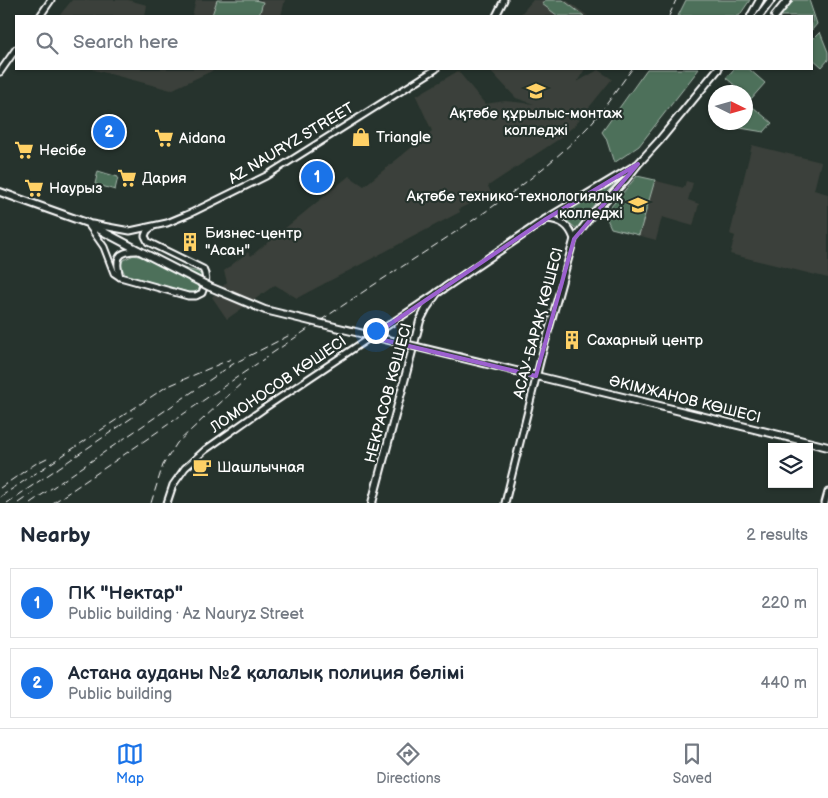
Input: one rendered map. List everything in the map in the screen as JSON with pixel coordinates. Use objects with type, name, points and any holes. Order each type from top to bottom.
[{"type":"main road","points":[[752,15],[760,0]]},
{"type":"main road","points":[[760,15],[771,0]]},
{"type":"main road","points":[[776,15],[788,0]]},
{"type":"main road","name":"ЛОМОНОСОВ КӨШЕСІ","points":[[437,292],[546,219],[636,167],[717,70]]},
{"type":"main road","name":"ӘКІМЖАНОВ КӨШЕСІ","points":[[0,192],[87,223],[210,287],[265,310],[828,447]]},
{"type":"main road","name":"НЕКРАСОВ КӨШЕСІ","points":[[372,503],[420,321],[437,292]]},
{"type":"street","points":[[41,15],[51,0]]},
{"type":"street","points":[[496,15],[504,0]]},
{"type":"street","points":[[0,72],[15,51]]},
{"type":"street","name":"AZ NAURYZ STREET","points":[[87,223],[123,230],[153,227],[191,213],[266,176],[434,70]]},
{"type":"street","name":"АСАУ-БАРАҚ КӨШЕСІ","points":[[505,503],[536,376],[574,239],[595,211],[626,180],[636,167]]},
{"type":"street","points":[[546,219],[556,220],[567,225],[574,239]]},
{"type":"street","points":[[87,223],[104,247],[114,274],[120,278],[188,296],[196,296],[202,293],[206,283],[206,276],[203,270],[148,242],[145,236],[147,231],[153,227]]},
{"type":"street","points":[[120,278],[116,264],[120,256],[127,252],[140,250]]},
{"type":"street","name":"ЛОМОНОСОВ КӨШЕСІ","points":[[167,503],[173,485],[185,468],[205,450],[437,292]]},
{"type":"street","points":[[825,503],[828,492]]},
{"type":"highlighted area","points":[[638,164],[574,239],[536,376],[371,337],[546,219]]},
{"type":"shaded area","points":[[72,0],[128,0],[147,5],[145,15],[60,15]]},
{"type":"shaded area","points":[[196,0],[285,0],[281,15],[192,15]]},
{"type":"shaded area","points":[[533,0],[566,0],[587,15],[520,15]]},
{"type":"shaded area","points":[[95,70],[214,70],[171,90]]},
{"type":"shaded area","points":[[490,70],[584,70],[577,82],[598,70],[612,79],[574,126],[559,139],[488,186],[491,193],[459,209],[460,212],[297,298],[275,285],[227,319],[212,297],[227,282],[224,271],[248,252],[251,256],[349,176],[364,186],[432,131],[416,96],[458,71],[485,104],[505,101],[534,104],[516,98]]},
{"type":"shaded area","points":[[752,145],[821,162],[814,190],[828,194],[828,278],[730,254],[735,236],[730,234]]},
{"type":"shaded area","name":"Ақтөбе технико-технологиялық колледжі","points":[[637,176],[684,188],[686,181],[693,183],[688,200],[699,204],[693,226],[662,217],[656,240],[611,228],[607,219],[609,209]]},
{"type":"green space","points":[[217,0],[255,0],[263,2],[259,15],[212,15]]},
{"type":"green space","points":[[545,0],[563,0],[583,15],[557,15],[542,4]]},
{"type":"green space","points":[[686,0],[750,0],[740,15],[678,15]]},
{"type":"green space","points":[[793,0],[809,0],[817,24],[813,29],[813,15],[781,15]]},
{"type":"green space","points":[[820,32],[828,52],[828,60],[822,67],[813,59],[813,39]]},
{"type":"green space","points":[[646,70],[698,70],[639,146],[614,163],[606,138],[602,132]]},
{"type":"green space","points":[[733,70],[750,70],[765,83],[753,97],[753,85],[734,85],[726,78]]},
{"type":"green space","points":[[753,107],[772,123],[764,132],[752,130]]},
{"type":"green space","points":[[98,171],[118,177],[115,190],[95,184]]},
{"type":"green space","points":[[626,173],[593,206],[578,230],[560,215]]},
{"type":"green space","name":"Ақтөбе технико-технологиялық колледжі","points":[[637,176],[655,180],[639,235],[611,228],[607,219],[609,209]]},
{"type":"green space","points":[[134,255],[198,272],[201,275],[202,284],[200,290],[192,293],[126,276],[121,266],[123,260]]},
{"type":"railway","points":[[669,15],[676,0]]},
{"type":"railway","points":[[53,503],[327,316],[481,215],[535,175],[586,129],[631,70]]},
{"type":"railway","points":[[30,503],[233,364],[290,335]]},
{"type":"railway","points":[[0,497],[166,387],[231,359]]},
{"type":"railway","points":[[151,503],[163,465],[177,443],[245,380]]},
{"type":"railway","points":[[7,503],[133,417]]},
{"type":"railway","points":[[0,488],[35,464],[49,457]]},
{"type":"railway","points":[[18,503],[34,492]]},
{"type":"place","name":"Ақтөбе құрылыс-монтаж колледжі","points":[[536,91]]},
{"type":"place","name":"Астана ауданы №2 қалалық полиция бөлімі","points":[[109,132]]},
{"type":"place","name":"Triangle","points":[[361,137]]},
{"type":"place","name":"Aidana","points":[[164,138]]},
{"type":"place","name":"Несібе","points":[[24,150]]},
{"type":"place","name":"ПК \"Нектар\"","points":[[317,177]]},
{"type":"place","name":"Дария","points":[[127,178]]},
{"type":"place","name":"Наурыз","points":[[34,188]]},
{"type":"place","name":"Ақтөбе технико-технологиялық колледжі","points":[[638,205]]},
{"type":"place","name":"Бизнес-центр \"Асан\"","points":[[190,242]]},
{"type":"place","name":"Сахарный центр","points":[[572,340]]},
{"type":"place","name":"Шашлычная","points":[[202,467]]}]
